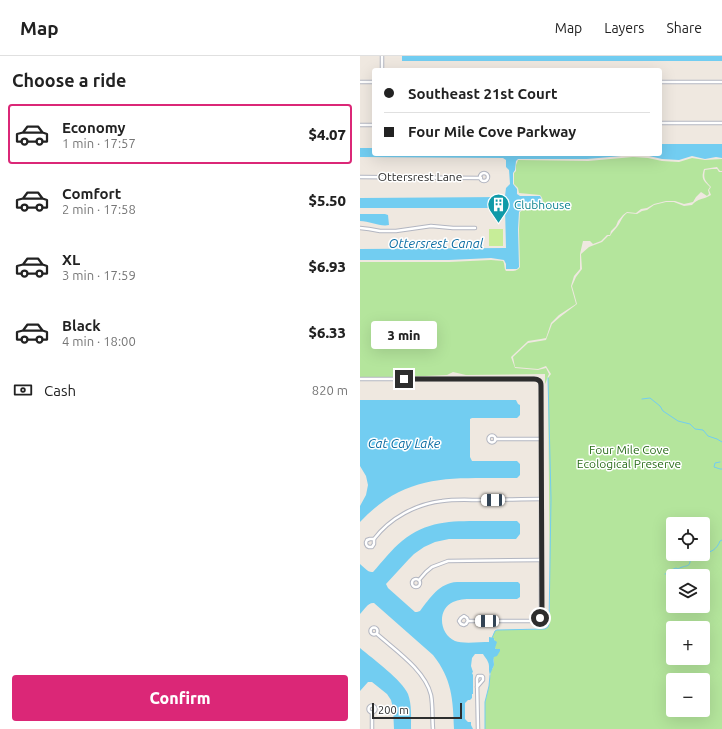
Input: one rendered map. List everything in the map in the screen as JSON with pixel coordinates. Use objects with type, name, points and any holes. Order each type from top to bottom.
[{"type":"street","points":[[382,56],[382,68]]},
{"type":"street","points":[[360,82],[372,82]]},
{"type":"street","points":[[662,82],[722,82]]},
{"type":"street","points":[[662,123],[722,123]]},
{"type":"street","points":[[360,124],[372,124]]},
{"type":"street","name":"Ottersrest Lane","points":[[360,178],[481,178]]},
{"type":"street","points":[[360,228],[380,231],[399,231],[431,226],[475,228]]},
{"type":"street","points":[[360,379],[534,379],[540,382],[542,614],[540,618],[535,621],[468,621]]},
{"type":"street","points":[[495,439],[541,439]]},
{"type":"street","points":[[374,539],[389,524],[401,515],[418,507],[434,502],[454,500],[541,499]]},
{"type":"street","points":[[419,580],[432,567],[448,561],[541,560]]},
{"type":"street","points":[[377,634],[412,664],[424,679],[431,696],[433,729]]},
{"type":"street","points":[[477,687],[478,729]]},
{"type":"street","points":[[372,713],[372,729]]},
{"type":"green space","points":[[633,157],[679,162],[692,158],[705,160],[722,159],[722,171],[720,171],[717,167],[704,169],[703,179],[710,187],[708,190],[709,194],[707,196],[701,192],[693,202],[684,204],[675,201],[666,201],[641,209],[636,213],[627,212],[618,221],[610,235],[607,235],[601,241],[593,244],[590,241],[583,241],[580,254],[580,269],[574,276],[571,286],[576,304],[559,315],[551,323],[546,338],[528,341],[511,357],[515,368],[538,370],[546,368],[549,374],[545,384],[545,374],[466,375],[453,372],[447,375],[360,379],[360,262],[449,262],[491,260],[503,261],[506,271],[519,269],[520,212],[528,209],[542,208],[543,202],[540,195],[519,193],[518,188],[514,184],[514,173],[516,171],[518,160],[588,161]]},
{"type":"green space","name":"Four Mile Cove Ecological Preserve","points":[[717,169],[719,172],[722,172],[722,729],[485,729],[485,702],[491,670],[493,668],[493,658],[498,649],[495,648],[494,638],[492,638],[495,631],[545,629],[548,627],[549,619],[548,378],[551,374],[546,366],[538,369],[515,367],[513,357],[528,343],[546,340],[552,324],[577,304],[572,286],[582,269],[581,254],[589,247],[602,242],[610,236],[627,213],[637,214],[654,205],[666,202],[674,202],[684,206],[692,205],[696,201],[708,197],[711,195],[709,190],[711,187],[706,181],[704,175],[705,170]]},
{"type":"green space","points":[[489,229],[503,229],[503,246],[489,246]]},
{"type":"water","points":[[402,56],[722,56],[722,61],[402,61]]},
{"type":"water","points":[[662,144],[722,144],[722,158],[716,157],[705,159],[692,156],[679,160],[662,159],[649,156],[662,156]]},
{"type":"water","points":[[360,148],[372,148],[372,156],[622,156],[587,159],[518,159],[516,161],[515,170],[513,173],[513,184],[517,189],[517,194],[520,196],[540,196],[542,202],[541,206],[527,207],[519,212],[519,267],[517,269],[506,269],[504,260],[491,258],[449,260],[360,260],[360,249],[506,248],[505,208],[360,208],[360,198],[503,197],[505,196],[506,188],[510,184],[509,170],[506,167],[506,160],[503,158],[360,157]]},
{"type":"water","points":[[360,214],[388,215],[389,225],[360,221]]},
{"type":"water","name":"Cat Cay Lake","points":[[360,400],[516,400],[520,405],[520,415],[517,418],[470,419],[470,457],[472,461],[517,461],[520,464],[520,475],[517,478],[472,478],[432,481],[414,486],[396,494],[378,506],[360,522],[360,506],[366,495],[368,485],[366,476],[360,466]]},
{"type":"water","points":[[459,521],[517,521],[520,524],[520,534],[516,539],[449,539],[435,542],[424,547],[414,554],[386,584],[388,588],[415,612],[417,612],[420,611],[427,601],[440,588],[451,583],[518,582],[520,584],[520,597],[517,599],[463,599],[453,602],[444,610],[442,616],[443,627],[450,638],[458,642],[466,643],[489,642],[489,637],[494,638],[497,642],[495,648],[500,649],[497,656],[494,657],[494,665],[490,675],[489,664],[483,654],[475,654],[472,658],[471,666],[473,672],[473,694],[472,698],[465,703],[465,719],[468,722],[471,722],[473,729],[454,729],[452,699],[448,681],[433,655],[374,603],[368,605],[360,614],[360,564],[368,571],[373,572],[402,541],[420,529],[430,526]]},
{"type":"water","points":[[360,648],[387,670],[405,688],[410,703],[411,729],[394,729],[391,700],[387,694],[372,682],[368,682],[360,691]]},
{"type":"waterway","points":[[492,638],[497,630],[545,629],[549,624],[551,499],[548,378]]},
{"type":"waterway","points":[[642,399],[650,398],[660,406],[663,411],[678,421],[690,424],[695,429],[703,430],[708,436],[722,442]]},
{"type":"waterway","points":[[720,462],[715,463],[714,467],[722,469]]},
{"type":"waterway","points":[[710,552],[722,540]]},
{"type":"waterway","points":[[665,574],[670,573],[671,570],[676,568],[678,569],[689,565],[690,561]]},
{"type":"waterway","points":[[485,729],[485,702],[490,675]]},
{"type":"place","name":"Clubhouse","points":[[499,224]]},
{"type":"route","points":[[404,379],[534,379],[540,381],[542,614],[540,618]]},
{"type":"water label","name":"Ottersrest Canal","points":[[436,243]]}]
